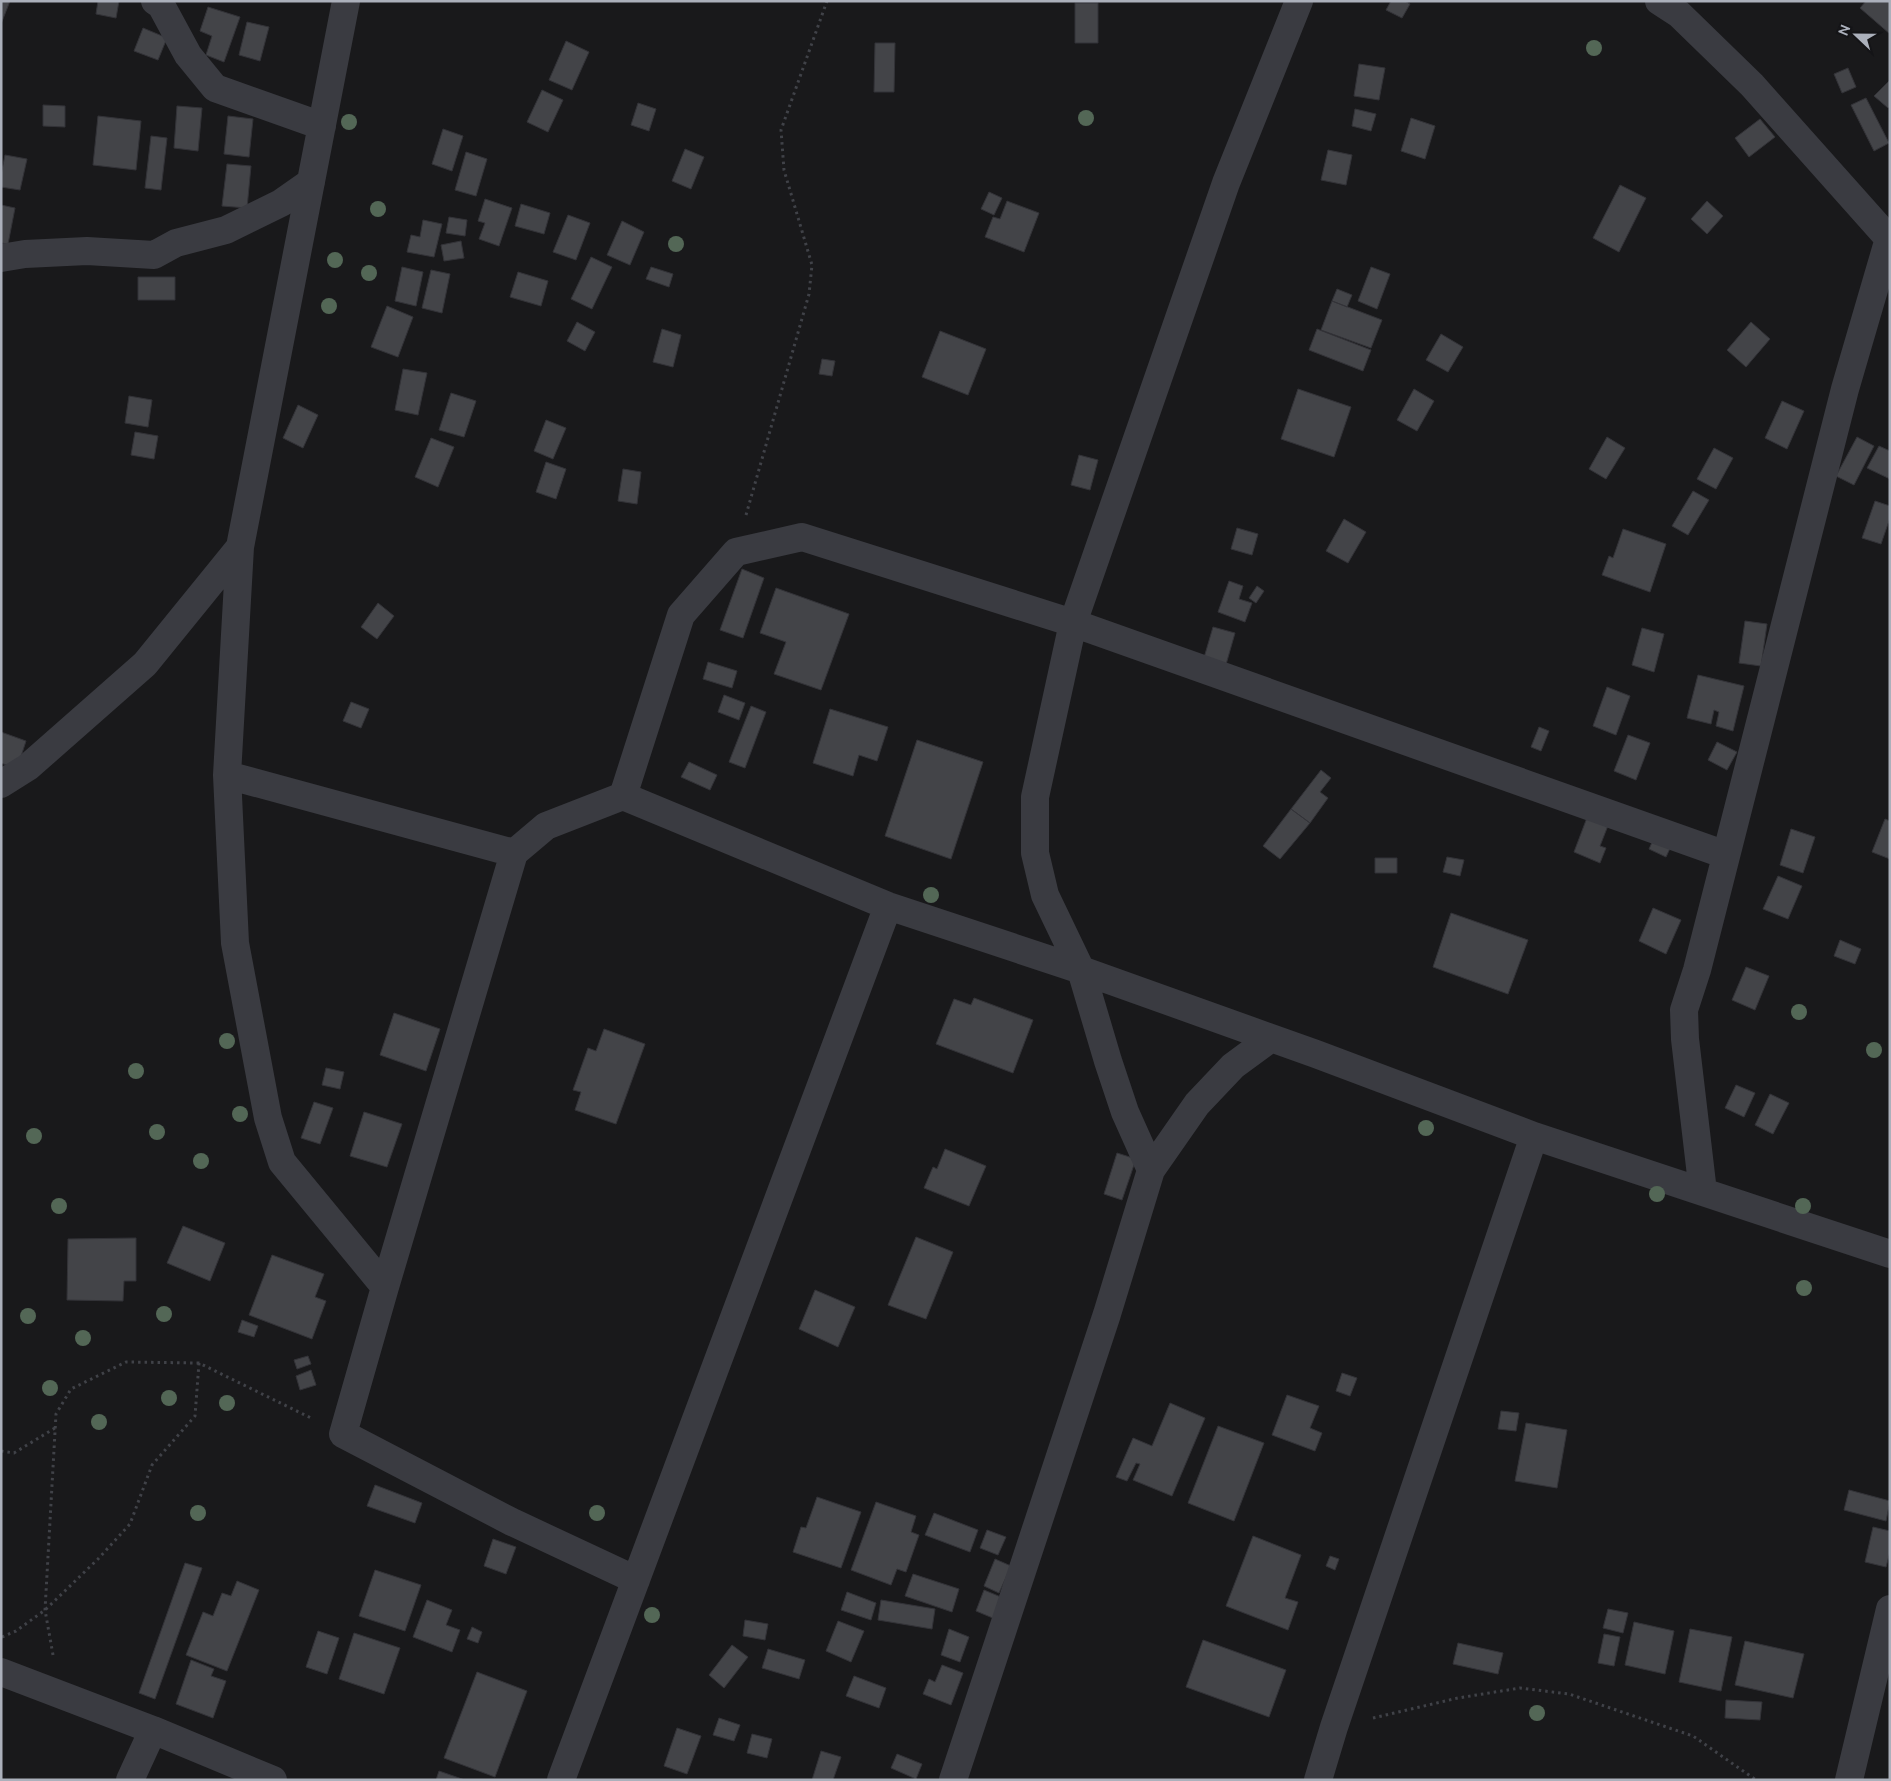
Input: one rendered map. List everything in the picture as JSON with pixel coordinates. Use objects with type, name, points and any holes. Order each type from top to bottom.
[{"type":"street","points":[[155,1],[161,5],[188,55],[215,88],[322,126]]},
{"type":"street","points":[[346,1],[240,547],[227,776],[235,943],[268,1118],[282,1162],[385,1287]]},
{"type":"street","points":[[1151,1170],[1125,1112],[1081,970],[1045,895],[1035,853],[1036,797],[1073,624],[1226,182],[1299,1]]},
{"type":"street","points":[[1659,1],[1679,14],[1752,85],[1889,238],[1845,388],[1697,970],[1684,1010],[1685,1040],[1703,1192]]},
{"type":"street","points":[[1,258],[25,254],[87,251],[154,255],[176,243],[226,230],[281,203],[311,182]]},
{"type":"street","points":[[623,796],[680,615],[736,552],[802,537],[1073,624],[1726,855]]},
{"type":"street","points":[[1,784],[28,767],[145,664],[240,547]]},
{"type":"street","points":[[227,776],[514,853]]},
{"type":"street","points":[[636,1580],[512,1522],[344,1434],[385,1287],[514,853],[546,826],[623,796],[888,906],[1081,970],[1271,1038],[1534,1136],[1890,1254]]},
{"type":"street","points":[[562,1780],[888,906]]},
{"type":"street","points":[[953,1780],[1108,1314],[1151,1170],[1197,1104],[1233,1066],[1271,1038]]},
{"type":"street","points":[[1318,1780],[1334,1727],[1534,1136]]},
{"type":"street","points":[[1848,1780],[1890,1609]]},
{"type":"street","points":[[1,1672],[153,1730],[273,1780]]},
{"type":"street","points":[[130,1780],[153,1730]]},
{"type":"path","points":[[736,552],[809,294],[812,265],[784,170],[781,130],[826,1]]},
{"type":"path","points":[[60,1695],[45,1610],[56,1414],[71,1389],[126,1362],[199,1363],[344,1434]]},
{"type":"path","points":[[1,1637],[16,1631],[45,1610],[98,1559],[130,1524],[152,1465],[195,1416],[199,1363]]},
{"type":"path","points":[[1,1451],[14,1453],[55,1428]]},
{"type":"path","points":[[1334,1727],[1458,1698],[1520,1688],[1569,1694],[1693,1736],[1756,1780]]},
{"type":"building","points":[[1,1],[10,1],[1,24]]},
{"type":"building","points":[[98,1],[119,1],[116,18],[96,14]]},
{"type":"building","points":[[1391,1],[1405,1],[1410,4],[1402,18],[1386,10]]},
{"type":"building","points":[[1866,1],[1890,1],[1890,34],[1860,8]]},
{"type":"building","points":[[1075,3],[1098,3],[1098,43],[1075,43]]},
{"type":"building","points":[[208,7],[240,17],[224,62],[206,55],[212,36],[200,31]]},
{"type":"building","points":[[247,22],[269,27],[260,61],[239,55]]},
{"type":"building","points":[[143,28],[167,38],[158,60],[134,51]]},
{"type":"building","points":[[566,41],[589,52],[572,90],[549,80]]},
{"type":"building","points":[[875,43],[895,43],[894,92],[874,92]]},
{"type":"building","points":[[1359,64],[1385,68],[1379,100],[1354,96]]},
{"type":"building","points":[[1848,68],[1856,87],[1842,93],[1834,74]]},
{"type":"building","points":[[1890,80],[1890,106],[1888,108],[1874,96]]},
{"type":"building","points":[[542,90],[563,100],[548,132],[527,122]]},
{"type":"building","points":[[1866,98],[1889,143],[1874,151],[1851,105]]},
{"type":"building","points":[[638,103],[656,109],[649,131],[631,125]]},
{"type":"building","points":[[43,105],[65,106],[65,127],[43,126]]},
{"type":"building","points":[[177,106],[202,108],[198,151],[174,148]]},
{"type":"building","points":[[1355,109],[1376,114],[1371,131],[1352,126]]},
{"type":"building","points":[[98,116],[141,121],[136,170],[93,165]]},
{"type":"building","points":[[228,116],[253,119],[249,157],[224,154]]},
{"type":"building","points":[[1411,118],[1435,126],[1425,159],[1401,151]]},
{"type":"building","points":[[1760,119],[1775,137],[1749,157],[1735,138]]},
{"type":"building","points":[[443,129],[463,136],[452,171],[432,164]]},
{"type":"building","points":[[151,136],[167,138],[161,190],[145,188]]},
{"type":"building","points":[[685,149],[704,157],[691,189],[672,181]]},
{"type":"building","points":[[1328,150],[1352,155],[1346,185],[1321,180]]},
{"type":"building","points":[[466,152],[487,159],[476,196],[455,190]]},
{"type":"building","points":[[5,155],[27,159],[20,190],[1,187]]},
{"type":"building","points":[[227,164],[251,166],[247,208],[222,206]]},
{"type":"building","points":[[1620,185],[1646,198],[1619,252],[1593,238]]},
{"type":"building","points":[[989,192],[1002,198],[994,215],[981,209]]},
{"type":"building","points":[[485,199],[512,208],[499,246],[479,239],[485,223],[478,221]]},
{"type":"building","points":[[1007,201],[1039,213],[1024,252],[985,237],[993,217],[1000,219]]},
{"type":"building","points":[[1707,201],[1723,216],[1707,234],[1691,219]]},
{"type":"building","points":[[521,204],[550,213],[544,234],[515,226]]},
{"type":"building","points":[[1,205],[15,208],[8,244],[1,243]]},
{"type":"building","points":[[568,215],[590,223],[576,260],[553,252]]},
{"type":"building","points":[[449,217],[467,220],[465,236],[446,233]]},
{"type":"building","points":[[423,220],[442,224],[434,257],[407,252],[411,235],[420,237]]},
{"type":"building","points":[[622,221],[644,232],[630,265],[607,255]]},
{"type":"building","points":[[461,241],[464,258],[444,261],[441,245]]},
{"type":"building","points":[[591,257],[612,267],[592,309],[571,299]]},
{"type":"building","points":[[402,267],[423,272],[416,306],[395,301]]},
{"type":"building","points":[[651,267],[673,274],[669,287],[646,279]]},
{"type":"building","points":[[1371,267],[1390,274],[1377,309],[1358,301]]},
{"type":"building","points":[[431,270],[450,274],[442,313],[422,308]]},
{"type":"building","points":[[518,272],[548,281],[541,306],[510,297]]},
{"type":"building","points":[[138,277],[175,277],[175,300],[138,300]]},
{"type":"building","points":[[1337,289],[1352,295],[1347,307],[1332,301]]},
{"type":"building","points":[[1332,301],[1382,320],[1371,348],[1321,330]]},
{"type":"building","points":[[387,306],[413,317],[398,357],[371,347]]},
{"type":"building","points":[[577,322],[595,332],[585,351],[567,341]]},
{"type":"building","points":[[1751,322],[1770,339],[1746,367],[1727,350]]},
{"type":"building","points":[[662,329],[681,335],[673,367],[653,362]]},
{"type":"building","points":[[1317,329],[1371,350],[1363,371],[1309,350]]},
{"type":"building","points":[[940,331],[986,349],[968,395],[922,377]]},
{"type":"building","points":[[1441,334],[1463,347],[1448,372],[1426,360]]},
{"type":"building","points":[[822,359],[835,361],[832,376],[819,374]]},
{"type":"building","points":[[403,369],[427,373],[418,415],[395,410]]},
{"type":"building","points":[[1298,389],[1351,407],[1334,457],[1281,439]]},
{"type":"building","points":[[1414,389],[1434,401],[1417,431],[1397,420]]},
{"type":"building","points":[[451,393],[476,401],[464,437],[439,430]]},
{"type":"building","points":[[129,396],[152,400],[148,427],[125,423]]},
{"type":"building","points":[[1782,401],[1804,411],[1787,449],[1765,438]]},
{"type":"building","points":[[298,405],[318,415],[303,448],[283,438]]},
{"type":"building","points":[[546,420],[566,428],[553,459],[534,451]]},
{"type":"building","points":[[135,432],[158,436],[154,459],[131,455]]},
{"type":"building","points":[[1607,437],[1625,448],[1606,479],[1589,469]]},
{"type":"building","points":[[1857,437],[1874,446],[1854,485],[1836,476]]},
{"type":"building","points":[[431,438],[454,447],[438,487],[415,477]]},
{"type":"building","points":[[1879,446],[1890,451],[1890,479],[1867,468]]},
{"type":"building","points":[[1714,448],[1733,458],[1716,489],[1697,479]]},
{"type":"building","points":[[1079,455],[1098,460],[1090,490],[1071,485]]},
{"type":"building","points":[[546,462],[566,469],[556,499],[536,492]]},
{"type":"building","points":[[623,469],[641,472],[637,504],[618,501]]},
{"type":"building","points":[[1693,491],[1709,500],[1688,535],[1672,526]]},
{"type":"building","points":[[1875,501],[1890,506],[1890,518],[1881,544],[1862,538]]},
{"type":"building","points":[[1344,519],[1366,532],[1348,563],[1326,551]]},
{"type":"building","points":[[1237,528],[1258,534],[1252,555],[1231,549]]},
{"type":"building","points":[[1623,529],[1666,544],[1650,592],[1602,575],[1609,556],[1613,558]]},
{"type":"building","points":[[742,569],[764,578],[743,638],[720,630]]},
{"type":"building","points":[[1229,581],[1243,586],[1239,599],[1252,603],[1245,622],[1218,612]]},
{"type":"building","points":[[1257,586],[1264,591],[1256,603],[1249,598]]},
{"type":"building","points":[[776,588],[849,614],[821,690],[774,674],[786,642],[760,633]]},
{"type":"building","points":[[378,603],[394,616],[377,639],[361,627]]},
{"type":"building","points":[[1745,621],[1767,624],[1761,666],[1739,663]]},
{"type":"building","points":[[1213,627],[1235,633],[1223,675],[1201,668]]},
{"type":"building","points":[[1642,628],[1664,634],[1654,672],[1632,665]]},
{"type":"building","points":[[708,662],[737,671],[732,688],[703,679]]},
{"type":"building","points":[[1698,675],[1744,686],[1733,731],[1716,726],[1719,712],[1714,710],[1711,724],[1687,718]]},
{"type":"building","points":[[1607,687],[1630,696],[1616,735],[1593,726]]},
{"type":"building","points":[[724,695],[745,703],[739,720],[718,712]]},
{"type":"building","points":[[351,702],[369,709],[361,728],[343,721]]},
{"type":"building","points":[[751,706],[766,712],[745,768],[729,762]]},
{"type":"building","points":[[830,709],[888,727],[877,761],[859,755],[853,776],[813,763]]},
{"type":"building","points":[[1539,727],[1549,731],[1541,751],[1531,747]]},
{"type":"building","points":[[1,732],[26,741],[17,769],[1,763]]},
{"type":"building","points":[[1628,735],[1650,743],[1636,780],[1614,771]]},
{"type":"building","points":[[917,740],[983,762],[951,859],[885,836]]},
{"type":"building","points":[[1717,742],[1737,752],[1727,770],[1708,760]]},
{"type":"building","points":[[689,762],[717,775],[710,790],[681,777]]},
{"type":"building","points":[[1321,770],[1331,778],[1320,792],[1328,798],[1310,823],[1291,809]]},
{"type":"building","points":[[1291,809],[1310,823],[1280,859],[1263,846]]},
{"type":"building","points":[[1588,815],[1609,823],[1600,846],[1606,848],[1600,863],[1574,852]]},
{"type":"building","points":[[1885,819],[1890,821],[1890,859],[1872,852]]},
{"type":"building","points":[[1791,829],[1815,837],[1803,873],[1780,865]]},
{"type":"building","points":[[1655,836],[1672,844],[1666,857],[1649,849]]},
{"type":"building","points":[[1447,857],[1464,860],[1460,876],[1443,872]]},
{"type":"building","points":[[1375,858],[1397,858],[1397,873],[1375,873]]},
{"type":"building","points":[[1778,876],[1802,886],[1788,919],[1763,909]]},
{"type":"building","points":[[1653,908],[1681,920],[1666,954],[1639,941]]},
{"type":"building","points":[[1451,913],[1528,940],[1508,994],[1433,967]]},
{"type":"building","points":[[1840,940],[1861,949],[1855,964],[1834,956]]},
{"type":"building","points":[[1746,967],[1769,976],[1755,1010],[1732,1000]]},
{"type":"building","points":[[974,998],[1033,1020],[1013,1073],[936,1044],[954,999],[971,1005]]},
{"type":"building","points":[[394,1013],[440,1029],[426,1071],[380,1055]]},
{"type":"building","points":[[604,1029],[645,1044],[616,1124],[575,1110],[581,1092],[573,1090],[588,1048],[596,1051]]},
{"type":"building","points":[[326,1068],[344,1072],[340,1089],[322,1085]]},
{"type":"building","points":[[1736,1085],[1755,1093],[1744,1117],[1725,1108]]},
{"type":"building","points":[[1770,1094],[1789,1103],[1773,1134],[1755,1125]]},
{"type":"building","points":[[314,1102],[333,1108],[320,1144],[301,1138]]},
{"type":"building","points":[[364,1112],[402,1124],[387,1167],[350,1156]]},
{"type":"building","points":[[945,1149],[986,1166],[969,1206],[924,1188],[933,1167],[937,1169]]},
{"type":"building","points":[[1117,1153],[1136,1159],[1122,1200],[1104,1194]]},
{"type":"building","points":[[183,1226],[225,1243],[210,1281],[167,1263]]},
{"type":"building","points":[[916,1237],[953,1252],[926,1319],[888,1305]]},
{"type":"building","points":[[136,1238],[136,1281],[124,1281],[123,1301],[67,1300],[68,1239]]},
{"type":"building","points":[[272,1255],[324,1274],[315,1297],[326,1301],[312,1339],[249,1315]]},
{"type":"building","points":[[815,1290],[855,1307],[838,1347],[799,1329]]},
{"type":"building","points":[[242,1320],[258,1326],[254,1337],[238,1332]]},
{"type":"building","points":[[308,1356],[311,1364],[297,1369],[294,1360]]},
{"type":"building","points":[[311,1370],[316,1385],[300,1390],[296,1376]]},
{"type":"building","points":[[1342,1373],[1357,1378],[1350,1396],[1336,1391]]},
{"type":"building","points":[[1287,1395],[1319,1406],[1310,1428],[1322,1433],[1315,1451],[1272,1435]]},
{"type":"building","points":[[1170,1403],[1205,1418],[1172,1496],[1133,1480],[1140,1464],[1136,1463],[1127,1481],[1116,1477],[1133,1438],[1152,1446]]},
{"type":"building","points":[[1501,1411],[1519,1413],[1516,1431],[1498,1429]]},
{"type":"building","points":[[1526,1423],[1567,1430],[1557,1488],[1515,1481]]},
{"type":"building","points":[[1218,1426],[1264,1443],[1234,1521],[1188,1503]]},
{"type":"building","points":[[375,1485],[422,1503],[415,1523],[367,1506]]},
{"type":"building","points":[[1849,1490],[1890,1501],[1886,1521],[1844,1510]]},
{"type":"building","points":[[817,1497],[861,1512],[841,1568],[793,1552],[801,1527],[806,1528]]},
{"type":"building","points":[[876,1502],[916,1516],[911,1532],[919,1535],[906,1572],[897,1569],[891,1585],[851,1570]]},
{"type":"building","points":[[934,1513],[978,1530],[970,1552],[925,1535]]},
{"type":"building","points":[[1873,1527],[1890,1531],[1890,1552],[1886,1567],[1865,1562]]},
{"type":"building","points":[[987,1530],[1006,1537],[998,1555],[980,1548]]},
{"type":"building","points":[[1253,1536],[1301,1555],[1285,1598],[1298,1602],[1288,1630],[1226,1606]]},
{"type":"building","points":[[493,1539],[516,1547],[506,1574],[484,1566]]},
{"type":"building","points":[[1330,1556],[1339,1559],[1335,1570],[1326,1566]]},
{"type":"building","points":[[995,1559],[1011,1566],[999,1593],[984,1586]]},
{"type":"building","points":[[185,1563],[202,1568],[155,1699],[139,1693]]},
{"type":"building","points":[[375,1570],[421,1585],[405,1631],[359,1616]]},
{"type":"building","points":[[913,1574],[959,1589],[952,1612],[905,1596]]},
{"type":"building","points":[[237,1581],[259,1590],[227,1671],[186,1655],[203,1612],[213,1616],[222,1593],[231,1596]]},
{"type":"building","points":[[984,1590],[1008,1600],[1000,1621],[976,1611]]},
{"type":"building","points":[[847,1592],[876,1603],[871,1620],[841,1610]]},
{"type":"building","points":[[427,1600],[452,1610],[446,1625],[460,1630],[452,1652],[413,1637]]},
{"type":"building","points":[[881,1600],[935,1609],[932,1629],[878,1620]]},
{"type":"building","points":[[1608,1609],[1628,1613],[1623,1633],[1603,1628]]},
{"type":"building","points":[[745,1620],[768,1624],[765,1640],[743,1636]]},
{"type":"building","points":[[838,1621],[864,1631],[851,1662],[826,1651]]},
{"type":"building","points":[[1634,1622],[1674,1631],[1665,1674],[1625,1665]]},
{"type":"building","points":[[472,1627],[482,1632],[478,1643],[467,1639]]},
{"type":"building","points":[[949,1629],[969,1637],[960,1662],[941,1655]]},
{"type":"building","points":[[1690,1629],[1732,1637],[1721,1691],[1679,1682]]},
{"type":"building","points":[[318,1631],[339,1638],[327,1674],[306,1667]]},
{"type":"building","points":[[354,1633],[400,1648],[384,1694],[339,1679]]},
{"type":"building","points":[[1604,1634],[1620,1637],[1614,1666],[1598,1663]]},
{"type":"building","points":[[1203,1640],[1286,1670],[1269,1717],[1186,1687]]},
{"type":"building","points":[[1745,1641],[1804,1654],[1793,1698],[1735,1685]]},
{"type":"building","points":[[1458,1643],[1503,1653],[1498,1674],[1453,1664]]},
{"type":"building","points":[[732,1645],[748,1657],[724,1688],[709,1675]]},
{"type":"building","points":[[768,1649],[805,1660],[799,1679],[762,1668]]},
{"type":"building","points":[[191,1660],[214,1669],[211,1676],[226,1681],[213,1718],[176,1704]]},
{"type":"building","points":[[942,1665],[963,1673],[951,1705],[923,1694],[929,1679],[935,1682]]},
{"type":"building","points":[[477,1672],[527,1691],[495,1777],[444,1758]]},
{"type":"building","points":[[854,1676],[886,1688],[879,1708],[846,1696]]},
{"type":"building","points":[[1726,1700],[1762,1702],[1760,1720],[1725,1718]]},
{"type":"building","points":[[719,1718],[740,1725],[734,1741],[713,1735]]},
{"type":"building","points":[[677,1728],[701,1736],[687,1774],[664,1766]]},
{"type":"building","points":[[752,1734],[772,1739],[767,1758],[747,1753]]},
{"type":"building","points":[[821,1751],[841,1757],[833,1780],[812,1780]]},
{"type":"building","points":[[897,1754],[922,1764],[916,1779],[891,1768]]},
{"type":"building","points":[[439,1771],[465,1780],[436,1780]]}]
